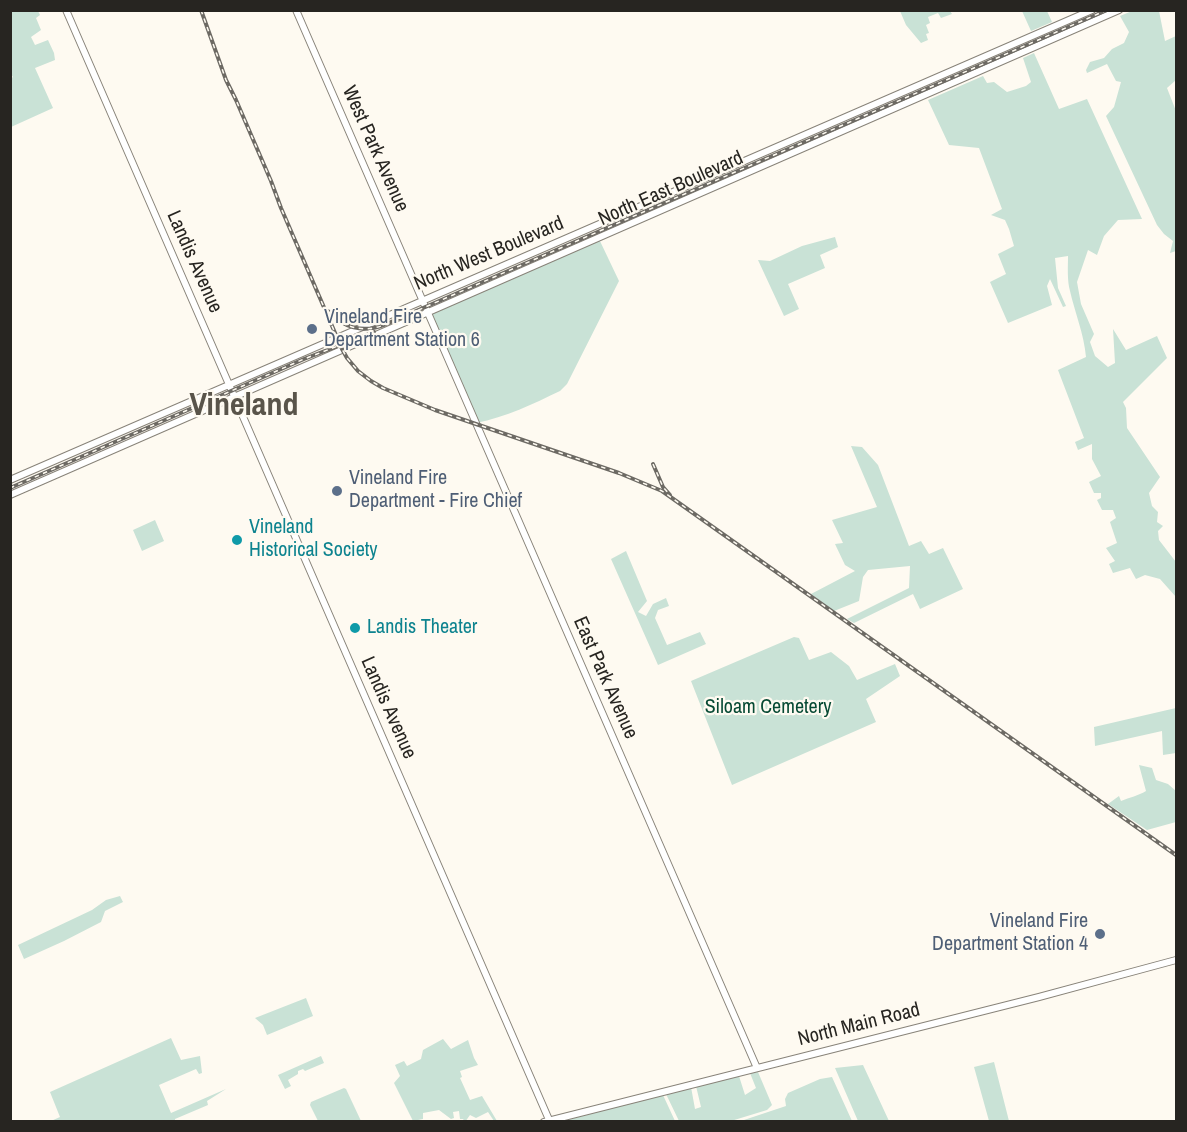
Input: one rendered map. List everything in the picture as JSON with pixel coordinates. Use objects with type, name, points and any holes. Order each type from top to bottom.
[{"type":"main road","name":"Landis Avenue","points":[[66,10],[548,1121]]},
{"type":"main road","name":"West Park Avenue","points":[[296,10],[423,301]]},
{"type":"main road","name":"North West Boulevard","points":[[10,480],[1092,10]]},
{"type":"main road","name":"North East Boulevard","points":[[10,495],[1119,10]]},
{"type":"main road","points":[[594,228],[599,239]]},
{"type":"main road","name":"East Park Avenue","points":[[423,301],[757,1068]]},
{"type":"main road","name":"North Main Road","points":[[548,1121],[1176,960]]},
{"type":"green space","points":[[11,10],[38,11],[40,15],[36,18],[41,30],[31,37],[35,45],[48,40],[55,60],[35,68],[53,108],[11,127],[10,79],[13,77],[10,73]]},
{"type":"green space","points":[[900,11],[950,11],[952,14],[941,18],[938,13],[928,17],[930,23],[926,25],[929,33],[926,34],[928,40],[921,43],[906,25]]},
{"type":"green space","points":[[1022,11],[1047,11],[1052,22],[1031,31]]},
{"type":"green space","points":[[1132,11],[1159,11],[1165,41],[1176,36],[1176,80],[1167,88],[1176,111],[1176,251],[1170,253],[1173,241],[1157,225],[1106,116],[1114,107],[1121,82],[1116,81],[1107,64],[1087,73],[1086,70],[1090,62],[1104,58],[1112,49],[1124,43],[1129,32],[1120,16]]},
{"type":"green space","points":[[1034,53],[1059,109],[1087,99],[1142,219],[1118,220],[1104,236],[1097,255],[1088,250],[1077,282],[1081,304],[1094,334],[1090,342],[1095,356],[1108,367],[1115,363],[1113,329],[1126,350],[1157,336],[1167,358],[1123,402],[1126,408],[1127,428],[1160,477],[1149,493],[1152,506],[1158,512],[1157,522],[1163,526],[1158,531],[1159,540],[1176,562],[1176,597],[1160,579],[1145,575],[1136,579],[1130,568],[1113,573],[1109,564],[1115,561],[1106,548],[1117,543],[1110,522],[1116,518],[1113,510],[1102,510],[1097,500],[1101,498],[1101,493],[1094,493],[1089,482],[1101,476],[1092,459],[1092,444],[1078,450],[1075,442],[1084,438],[1058,370],[1086,357],[1069,287],[1068,256],[1055,258],[1058,288],[1066,306],[1063,307],[1050,279],[1047,286],[1052,305],[1008,323],[990,282],[1006,274],[998,254],[1014,246],[1005,220],[991,215],[1002,209],[979,148],[949,145],[928,100],[983,76],[987,83],[994,82],[1007,92],[1026,86],[1031,82],[1023,58]]},
{"type":"green space","points":[[835,237],[838,247],[820,255],[825,268],[788,284],[799,309],[784,316],[758,260],[770,261],[802,246]]},
{"type":"green space","points":[[599,239],[619,281],[567,384],[560,391],[529,405],[476,423],[428,313]]},
{"type":"green space","points":[[851,446],[862,447],[878,465],[909,546],[921,541],[929,554],[943,548],[963,589],[920,609],[913,594],[854,623],[847,619],[909,588],[910,566],[868,570],[863,577],[859,601],[834,611],[811,594],[855,571],[845,565],[835,544],[843,543],[832,520],[877,507]]},
{"type":"green space","points":[[155,520],[164,541],[142,551],[133,530]]},
{"type":"green space","points":[[626,551],[647,601],[638,612],[646,616],[653,604],[666,598],[669,606],[658,610],[655,618],[667,645],[700,632],[706,644],[658,665],[611,559]]},
{"type":"green space","name":"Siloam Cemetery","points":[[794,637],[799,638],[809,660],[831,652],[849,666],[857,680],[895,664],[900,676],[866,699],[876,722],[732,785],[691,681]]},
{"type":"green space","points":[[1176,708],[1176,753],[1163,755],[1162,731],[1095,746],[1094,727]]},
{"type":"green space","points":[[1139,765],[1152,768],[1156,780],[1168,784],[1176,791],[1176,822],[1147,830],[1108,804],[1119,796],[1121,801],[1146,791]]},
{"type":"green space","points":[[120,896],[123,902],[105,911],[101,922],[24,959],[18,945],[92,910],[106,900]]},
{"type":"green space","points":[[306,998],[313,1016],[267,1035],[263,1025],[255,1018]]},
{"type":"green space","points":[[171,1038],[181,1060],[200,1056],[202,1073],[199,1074],[196,1069],[159,1085],[171,1113],[226,1089],[207,1101],[208,1105],[175,1121],[51,1121],[60,1117],[50,1092]]},
{"type":"green space","points":[[443,1039],[451,1049],[468,1040],[478,1065],[460,1071],[462,1077],[460,1078],[470,1100],[482,1096],[497,1121],[494,1121],[488,1112],[476,1118],[470,1115],[465,1122],[460,1119],[459,1111],[453,1112],[454,1118],[451,1119],[439,1110],[423,1113],[423,1119],[413,1121],[394,1083],[400,1076],[395,1065],[404,1061],[407,1066],[421,1059],[423,1050]]},
{"type":"green space","points":[[321,1056],[324,1063],[305,1071],[303,1069],[298,1071],[298,1074],[288,1080],[291,1086],[285,1089],[278,1075]]},
{"type":"green space","points":[[994,1062],[1009,1121],[989,1121],[974,1067]]},
{"type":"green space","points":[[863,1065],[889,1121],[858,1121],[835,1068]]},
{"type":"green space","points":[[758,1072],[772,1105],[767,1110],[731,1121],[679,1121],[666,1094],[691,1087],[695,1109],[701,1107],[696,1086],[739,1076],[745,1095],[756,1088],[750,1073]]},
{"type":"green space","points":[[832,1077],[852,1121],[741,1121],[786,1106],[785,1099],[788,1093],[820,1079]]},
{"type":"green space","points":[[344,1088],[361,1121],[318,1121],[310,1105],[311,1102]]},
{"type":"green space","points":[[663,1095],[675,1121],[561,1122],[572,1118]]},
{"type":"railway","points":[[201,10],[226,80],[342,349],[358,371],[383,388],[435,410],[619,473],[662,491],[1176,855]]},
{"type":"railway","points":[[328,311],[347,325],[361,329],[384,325],[1107,10]]},
{"type":"railway","points":[[10,488],[304,359],[374,332]]},
{"type":"railway","points":[[653,464],[663,487],[670,495]]},
{"type":"place","name":"Vineland Fire Department Station 6","points":[[312,329]]},
{"type":"place","name":"Vineland Fire Department - Fire Chief","points":[[337,491]]},
{"type":"place","name":"Vineland Historical Society","points":[[237,540]]},
{"type":"place","name":"Landis Theater","points":[[355,628]]},
{"type":"place","name":"Vineland Fire Department Station 4","points":[[1100,934]]},
{"type":"district","name":"Vineland","points":[[244,406]]}]
